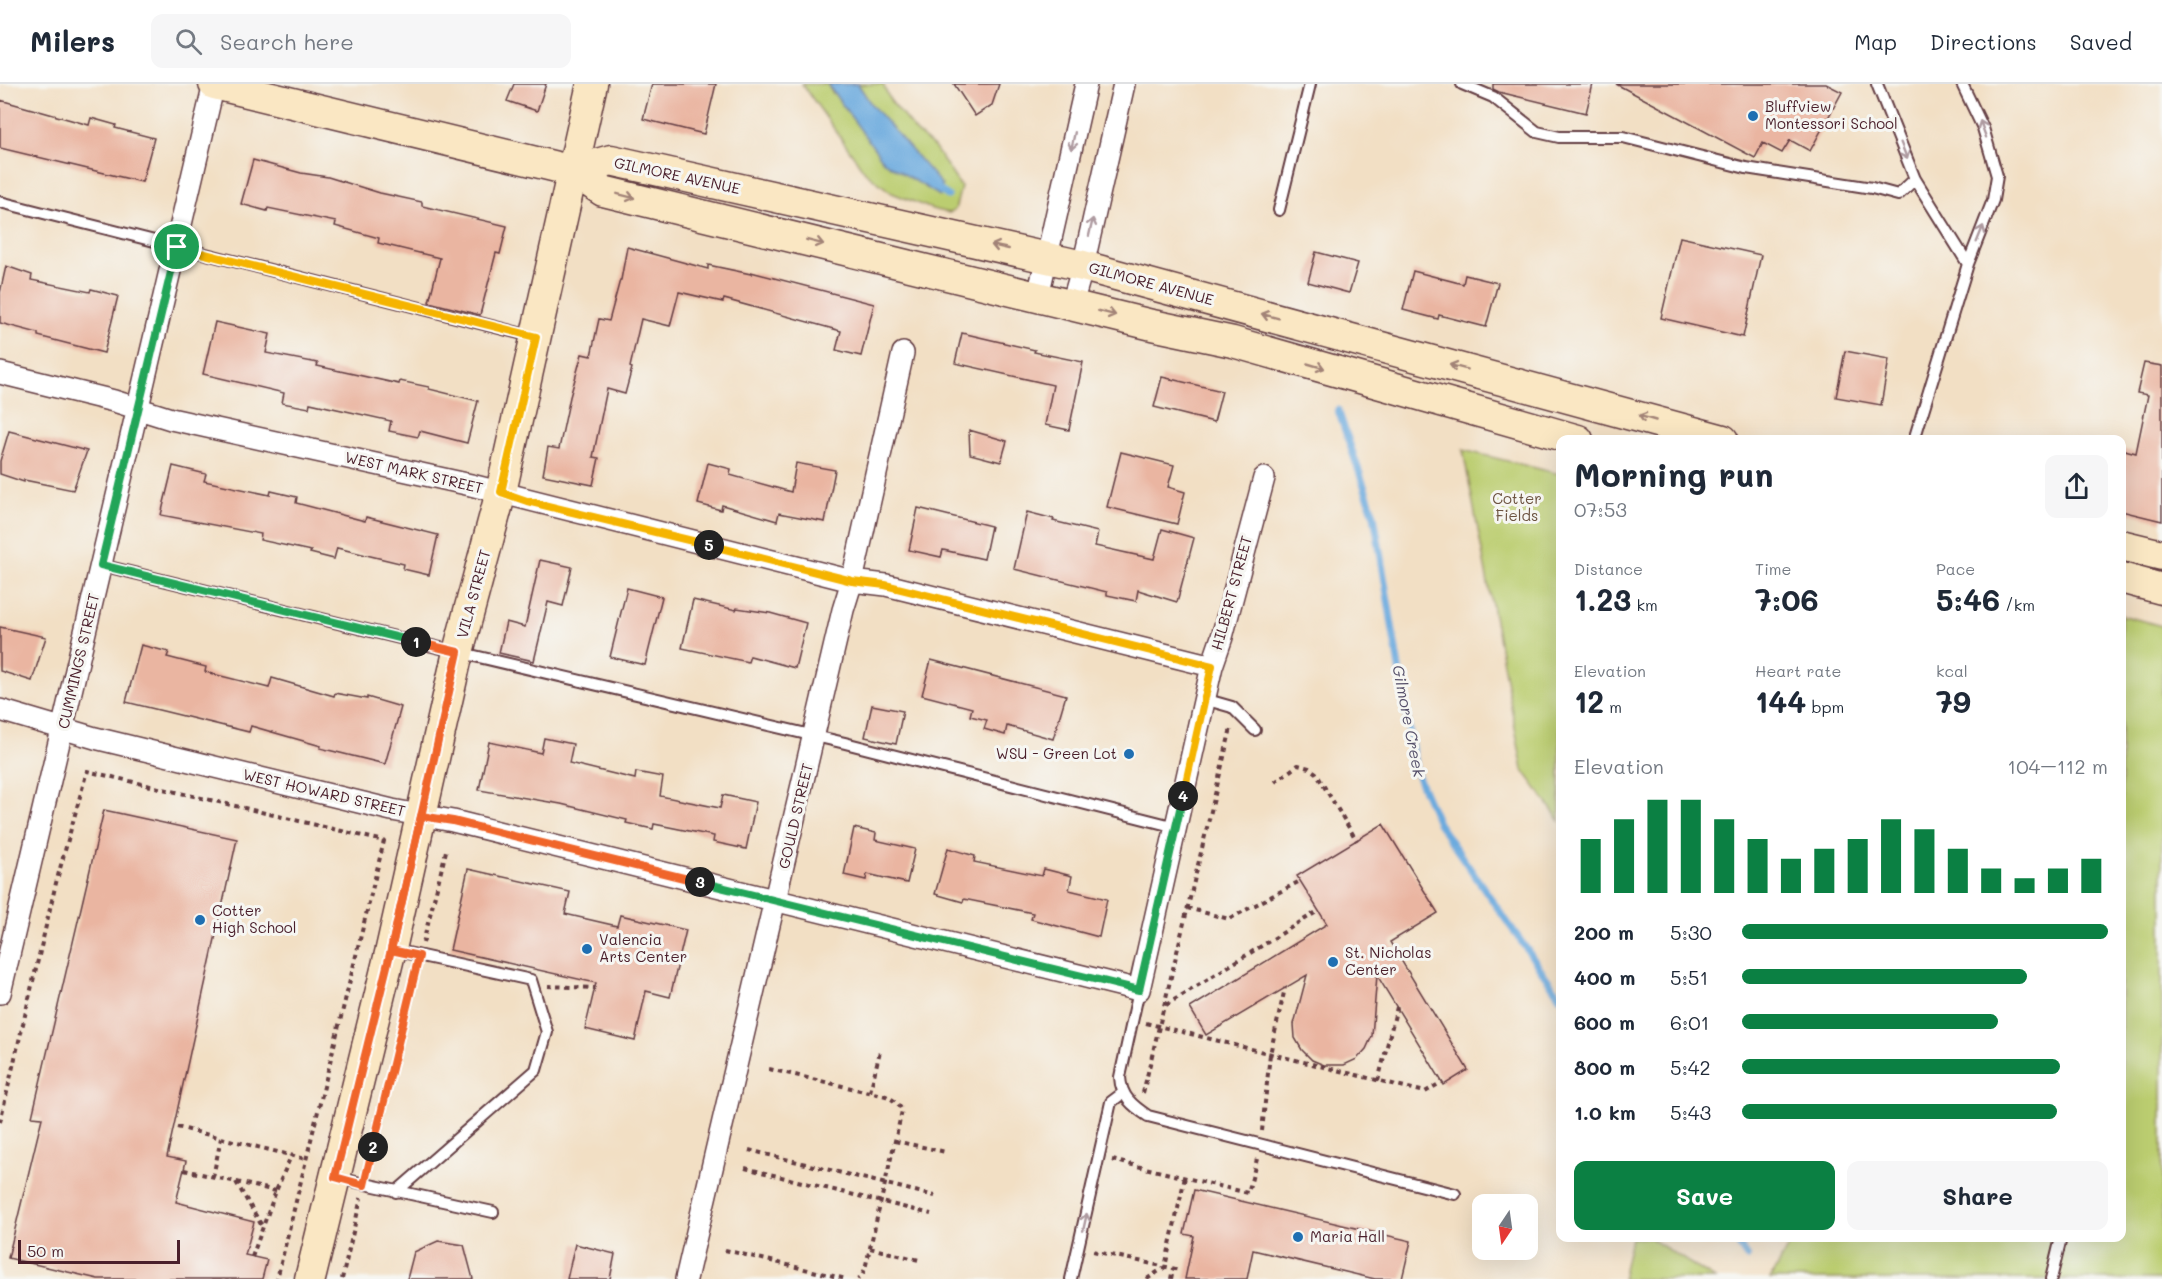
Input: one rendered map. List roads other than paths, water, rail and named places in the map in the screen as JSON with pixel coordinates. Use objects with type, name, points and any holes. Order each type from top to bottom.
[{"type":"street","name":"GILMORE AVENUE","points":[[214,84],[573,171],[603,191],[1233,342],[1560,435]]},
{"type":"street","name":"CUMMINGS STREET","points":[[0,993],[214,84]]},
{"type":"street","name":"VILA STREET","points":[[310,1279],[335,1177],[405,953],[421,816],[458,652],[501,492],[592,84]]},
{"type":"street","points":[[1038,296],[1086,84]]},
{"type":"street","points":[[1072,304],[1083,266],[1124,84]]},
{"type":"street","name":"GILMORE AVENUE","points":[[573,171],[611,160],[1083,266],[1705,435]]},
{"type":"street","name":"GOULD STREET","points":[[686,1279],[777,901],[843,610],[852,581],[903,353]]},
{"type":"street","name":"WEST MARK STREET","points":[[0,373],[139,410],[501,492],[527,501],[852,581],[885,585],[1212,666]]},
{"type":"street","name":"HILBERT STREET","points":[[1139,990],[1212,666],[1222,637],[1264,478]]},
{"type":"street","points":[[2126,546],[2162,555]]},
{"type":"street","points":[[2126,579],[2162,589]]},
{"type":"street","name":"WEST HOWARD STREET","points":[[0,710],[95,738],[421,816],[465,824],[1139,990]]},
{"type":"lane","points":[[1279,210],[1310,84]]},
{"type":"lane","points":[[1462,84],[1493,97],[1537,132],[1559,137],[1623,137],[1746,168],[1872,188],[1898,195],[1915,179]]},
{"type":"lane","points":[[1877,84],[1915,179],[1968,264]]},
{"type":"lane","points":[[1916,435],[1968,264],[1993,200],[1997,176],[1983,128],[1962,84]]},
{"type":"lane","points":[[0,202],[536,337]]},
{"type":"lane","points":[[101,565],[814,736],[1176,827]]},
{"type":"lane","points":[[1204,699],[1235,709],[1255,730]]},
{"type":"lane","points":[[396,1192],[536,1070],[547,1032],[531,980],[405,953]]},
{"type":"lane","points":[[1139,990],[1120,1077],[1121,1089],[1131,1105],[1148,1116],[1455,1194]]},
{"type":"lane","points":[[1071,1279],[1111,1102],[1124,1093]]},
{"type":"lane","points":[[335,1177],[493,1212]]},
{"type":"lane","points":[[2051,1279],[2060,1242]]},
{"type":"water","points":[[827,84],[858,84],[871,104],[942,185],[940,196],[884,162]]},
{"type":"waterway","name":"Gilmore Creek","points":[[935,187],[948,196]]},
{"type":"waterway","name":"Gilmore Creek","points":[[1338,410],[1374,515],[1416,772],[1438,823],[1556,991]]},
{"type":"waterway","name":"Gilmore Creek","points":[[1737,1242],[1747,1257]]},
{"type":"place","name":"Bluffview Montessori School","points":[[1753,116]]},
{"type":"place","name":"WSU - Green Lot","points":[[1129,754]]},
{"type":"place","name":"Cotter High School","points":[[200,920]]},
{"type":"place","name":"Valencia Arts Center","points":[[587,949]]},
{"type":"place","name":"St. Nicholas Center","points":[[1333,962]]},
{"type":"place","name":"Maria Hall","points":[[1298,1237]]},
{"type":"park label","name":"Cotter Fields","points":[[1517,508]]}]
